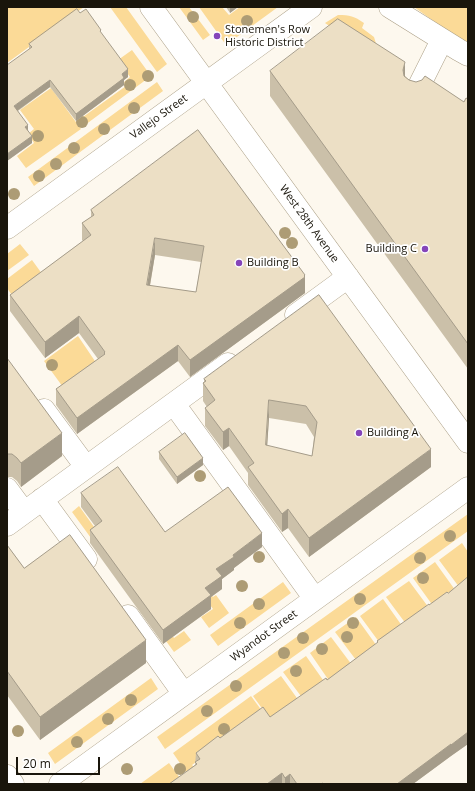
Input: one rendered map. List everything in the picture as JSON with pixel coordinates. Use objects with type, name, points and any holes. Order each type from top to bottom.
[{"type":"street","name":"West 28th Avenue","points":[[151,7],[468,442]]},
{"type":"street","name":"Vallejo Street","points":[[7,228],[311,7]]},
{"type":"street","points":[[390,7],[468,55]]},
{"type":"street","points":[[415,94],[442,40]]},
{"type":"street","points":[[280,326],[348,277]]},
{"type":"street","points":[[7,489],[16,518],[243,354]]},
{"type":"street","points":[[30,392],[86,467]]},
{"type":"street","points":[[174,404],[315,599]]},
{"type":"street","name":"Wyandot Street","points":[[60,784],[468,488]]},
{"type":"street","points":[[42,499],[98,576]]},
{"type":"street","points":[[117,602],[184,694]]},
{"type":"street","points":[[7,776],[12,784]]},
{"type":"shaded area","points":[[7,7],[84,7],[7,63]]},
{"type":"shaded area","points":[[110,7],[126,7],[167,64],[157,72]]},
{"type":"shaded area","points":[[179,7],[189,7],[210,35],[203,40]]},
{"type":"shaded area","points":[[199,7],[222,7],[229,15],[240,7],[278,7],[226,45]]},
{"type":"shaded area","points":[[414,7],[468,7],[468,43],[457,38]]},
{"type":"shaded area","points":[[338,15],[352,16],[364,23],[362,28],[374,37],[378,50],[393,70],[325,23]]},
{"type":"shaded area","points":[[132,50],[151,76],[81,128],[76,122],[126,86],[124,82],[130,77],[118,60]]},
{"type":"shaded area","points":[[157,82],[163,91],[34,186],[28,177]]},
{"type":"shaded area","points":[[51,88],[81,129],[26,168],[17,156],[34,143],[28,134],[34,129],[20,110]]},
{"type":"shaded area","points":[[20,244],[29,255],[7,271],[7,254]]},
{"type":"shaded area","points":[[32,260],[48,282],[18,304],[7,288],[7,279]]},
{"type":"shaded area","points":[[78,336],[101,370],[68,394],[44,361]]},
{"type":"shaded area","points":[[79,506],[174,638],[184,631],[191,640],[174,652],[72,512]]},
{"type":"shaded area","points":[[468,514],[468,531],[165,749],[157,737]]},
{"type":"shaded area","points":[[462,543],[468,552],[468,587],[462,591],[439,560]]},
{"type":"shaded area","points":[[179,550],[213,597],[216,595],[229,613],[209,628],[201,617],[213,609],[173,554]]},
{"type":"shaded area","points":[[435,562],[458,594],[436,610],[413,578]]},
{"type":"shaded area","points":[[409,581],[432,612],[409,628],[386,597]]},
{"type":"shaded area","points":[[283,582],[291,593],[218,646],[210,635]]},
{"type":"shaded area","points":[[383,599],[405,630],[382,646],[360,616]]},
{"type":"shaded area","points":[[356,617],[379,649],[359,664],[335,632]]},
{"type":"shaded area","points":[[331,637],[355,669],[332,685],[310,653]]},
{"type":"shaded area","points":[[306,656],[328,687],[306,703],[283,672]]},
{"type":"shaded area","points":[[281,676],[302,705],[274,725],[253,696]]},
{"type":"shaded area","points":[[151,678],[158,689],[55,764],[48,753]]},
{"type":"shaded area","points":[[251,696],[265,715],[219,745],[192,765],[196,769],[188,775],[173,753]]},
{"type":"shaded area","points":[[169,763],[183,782],[179,784],[140,784]]},
{"type":"building","points":[[77,9],[80,13],[86,9],[128,69],[122,74],[124,78],[76,114],[50,80],[14,106],[28,125],[25,127],[32,136],[7,154],[7,65],[32,47],[29,44]]},
{"type":"building","name":"Building C","points":[[338,19],[405,62],[403,70],[404,76],[409,80],[416,82],[422,80],[425,76],[464,102],[466,98],[468,99],[468,344],[270,71]]},
{"type":"building","points":[[198,130],[305,277],[190,360],[178,345],[77,418],[56,389],[105,354],[105,352],[79,316],[45,342],[10,295],[91,235],[82,223],[94,215],[91,210]],"holes":[[[155,238],[204,246],[196,292],[147,285]]]},
{"type":"building","name":"Building A","points":[[319,295],[431,449],[309,538],[288,509],[282,514],[248,467],[254,463],[229,428],[223,432],[205,408],[215,400],[203,383],[206,381],[204,379]],"holes":[[[269,400],[306,406],[317,422],[312,456],[266,445]]]},
{"type":"building","points":[[7,358],[62,433],[21,463],[12,454],[7,454]]},
{"type":"building","points":[[185,433],[203,458],[177,477],[159,452]]},
{"type":"building","points":[[118,467],[165,532],[228,487],[262,533],[233,555],[234,557],[216,569],[222,576],[205,588],[211,595],[163,630],[90,530],[102,521],[81,493]]},
{"type":"building","points":[[70,535],[146,640],[40,717],[7,671],[7,545],[24,568]]},
{"type":"building","points":[[468,577],[468,732],[397,784],[297,784],[290,774],[285,778],[282,773],[267,784],[169,784],[197,764],[195,762],[200,759],[196,753],[218,736],[220,738],[263,707],[270,717],[326,678],[327,680],[378,642],[377,641],[429,604],[447,592],[448,593]]},
{"type":"place","name":"Stonemen's Row Historic District","points":[[217,36]]},
{"type":"place","name":"Building C","points":[[425,249]]},
{"type":"place","name":"Building B","points":[[239,263]]},
{"type":"place","name":"Building A","points":[[359,433]]}]
